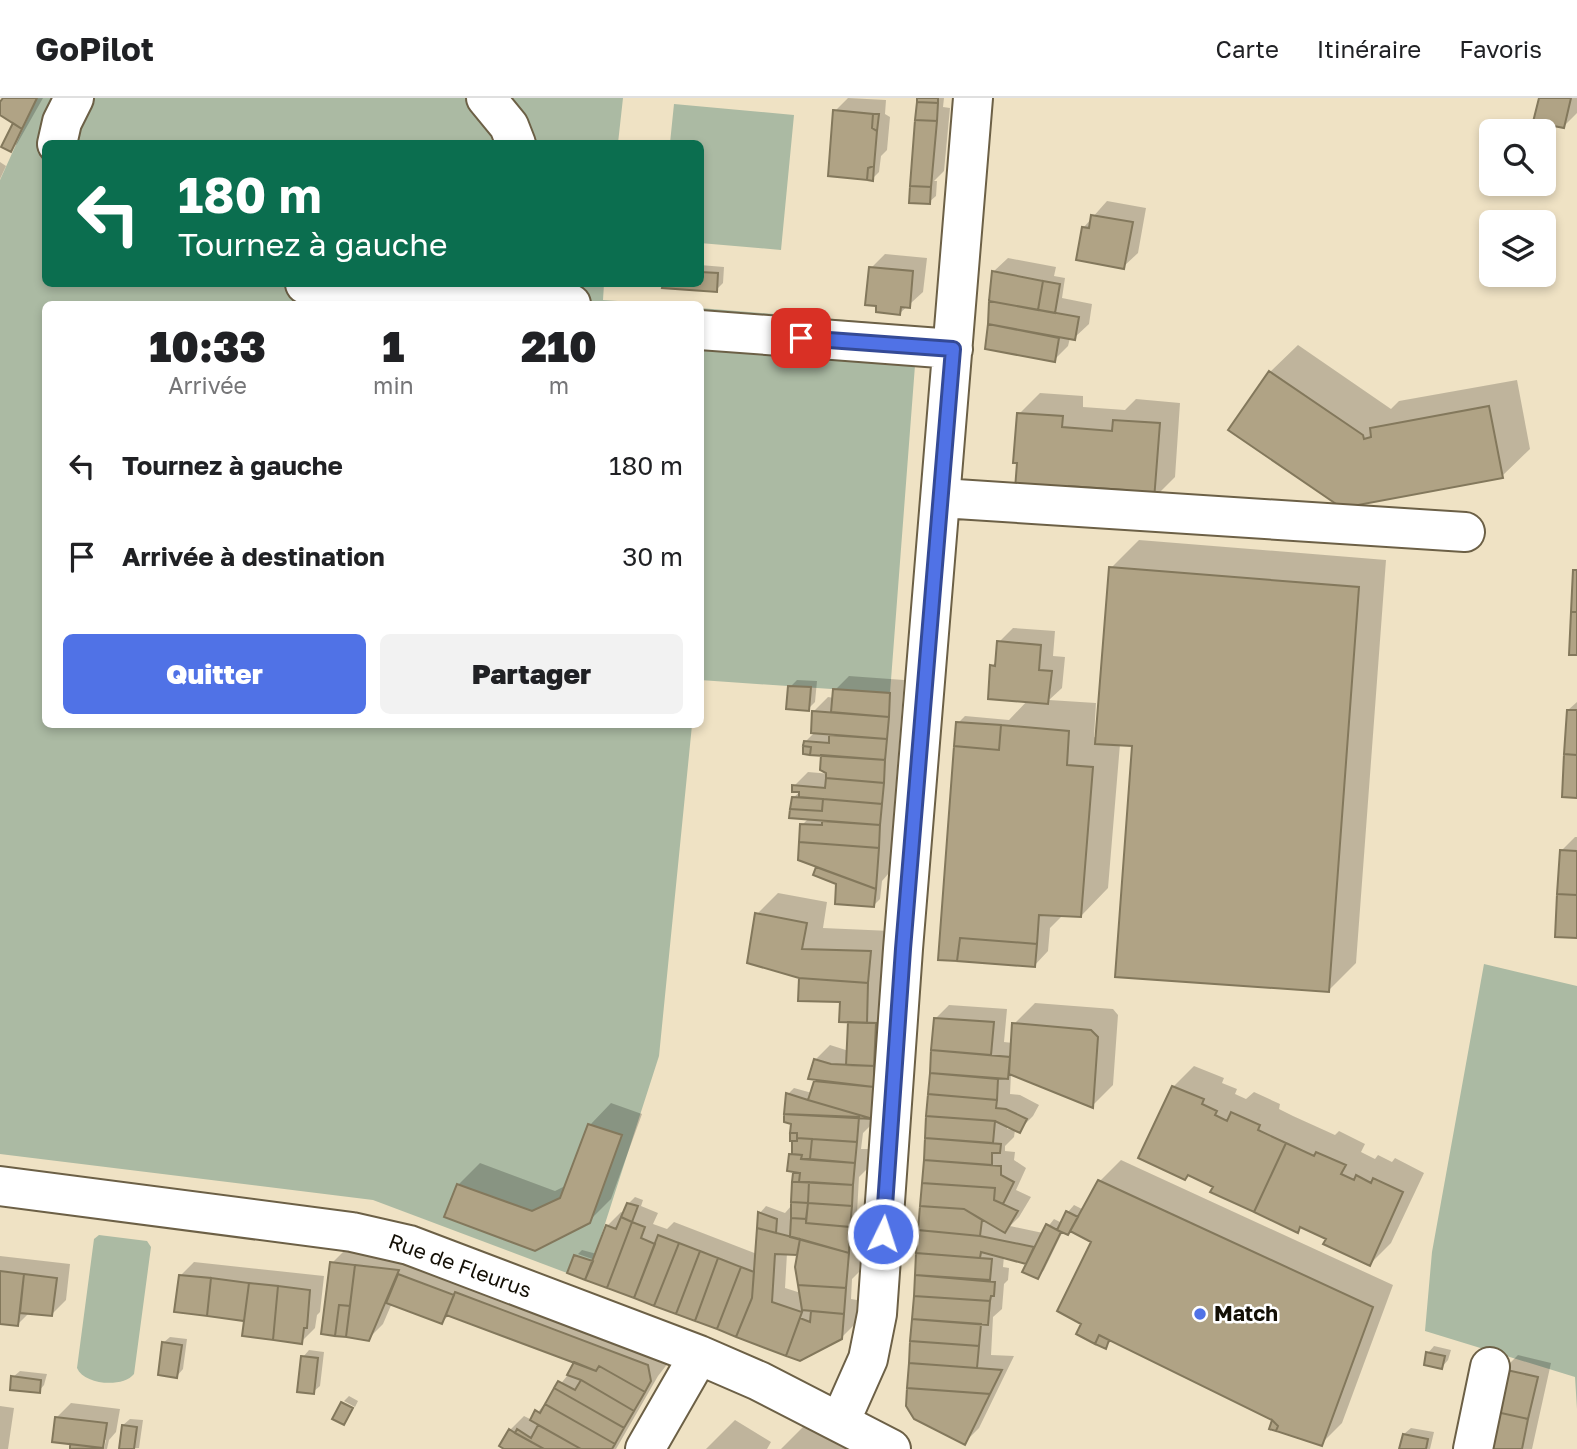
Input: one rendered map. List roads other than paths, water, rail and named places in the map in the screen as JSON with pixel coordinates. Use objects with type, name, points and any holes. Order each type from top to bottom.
[{"type":"street","points":[[58,140],[62,122],[74,98]]},
{"type":"street","points":[[486,98],[509,126],[514,140]]},
{"type":"street","points":[[840,1422],[868,1359],[877,1314],[902,960],[973,98]]},
{"type":"street","points":[[383,287],[514,292],[557,301]]},
{"type":"street","points":[[704,330],[953,349]]},
{"type":"street","points":[[941,498],[1465,531]]},
{"type":"street","name":"Rue de Fleurus","points":[[0,1186],[165,1206],[380,1237],[440,1256],[699,1355],[759,1381],[891,1449]]},
{"type":"street","points":[[645,1449],[699,1355]]},
{"type":"street","points":[[1473,1449],[1490,1367]]},
{"type":"place","name":"Match","points":[[1200,1314]]}]
